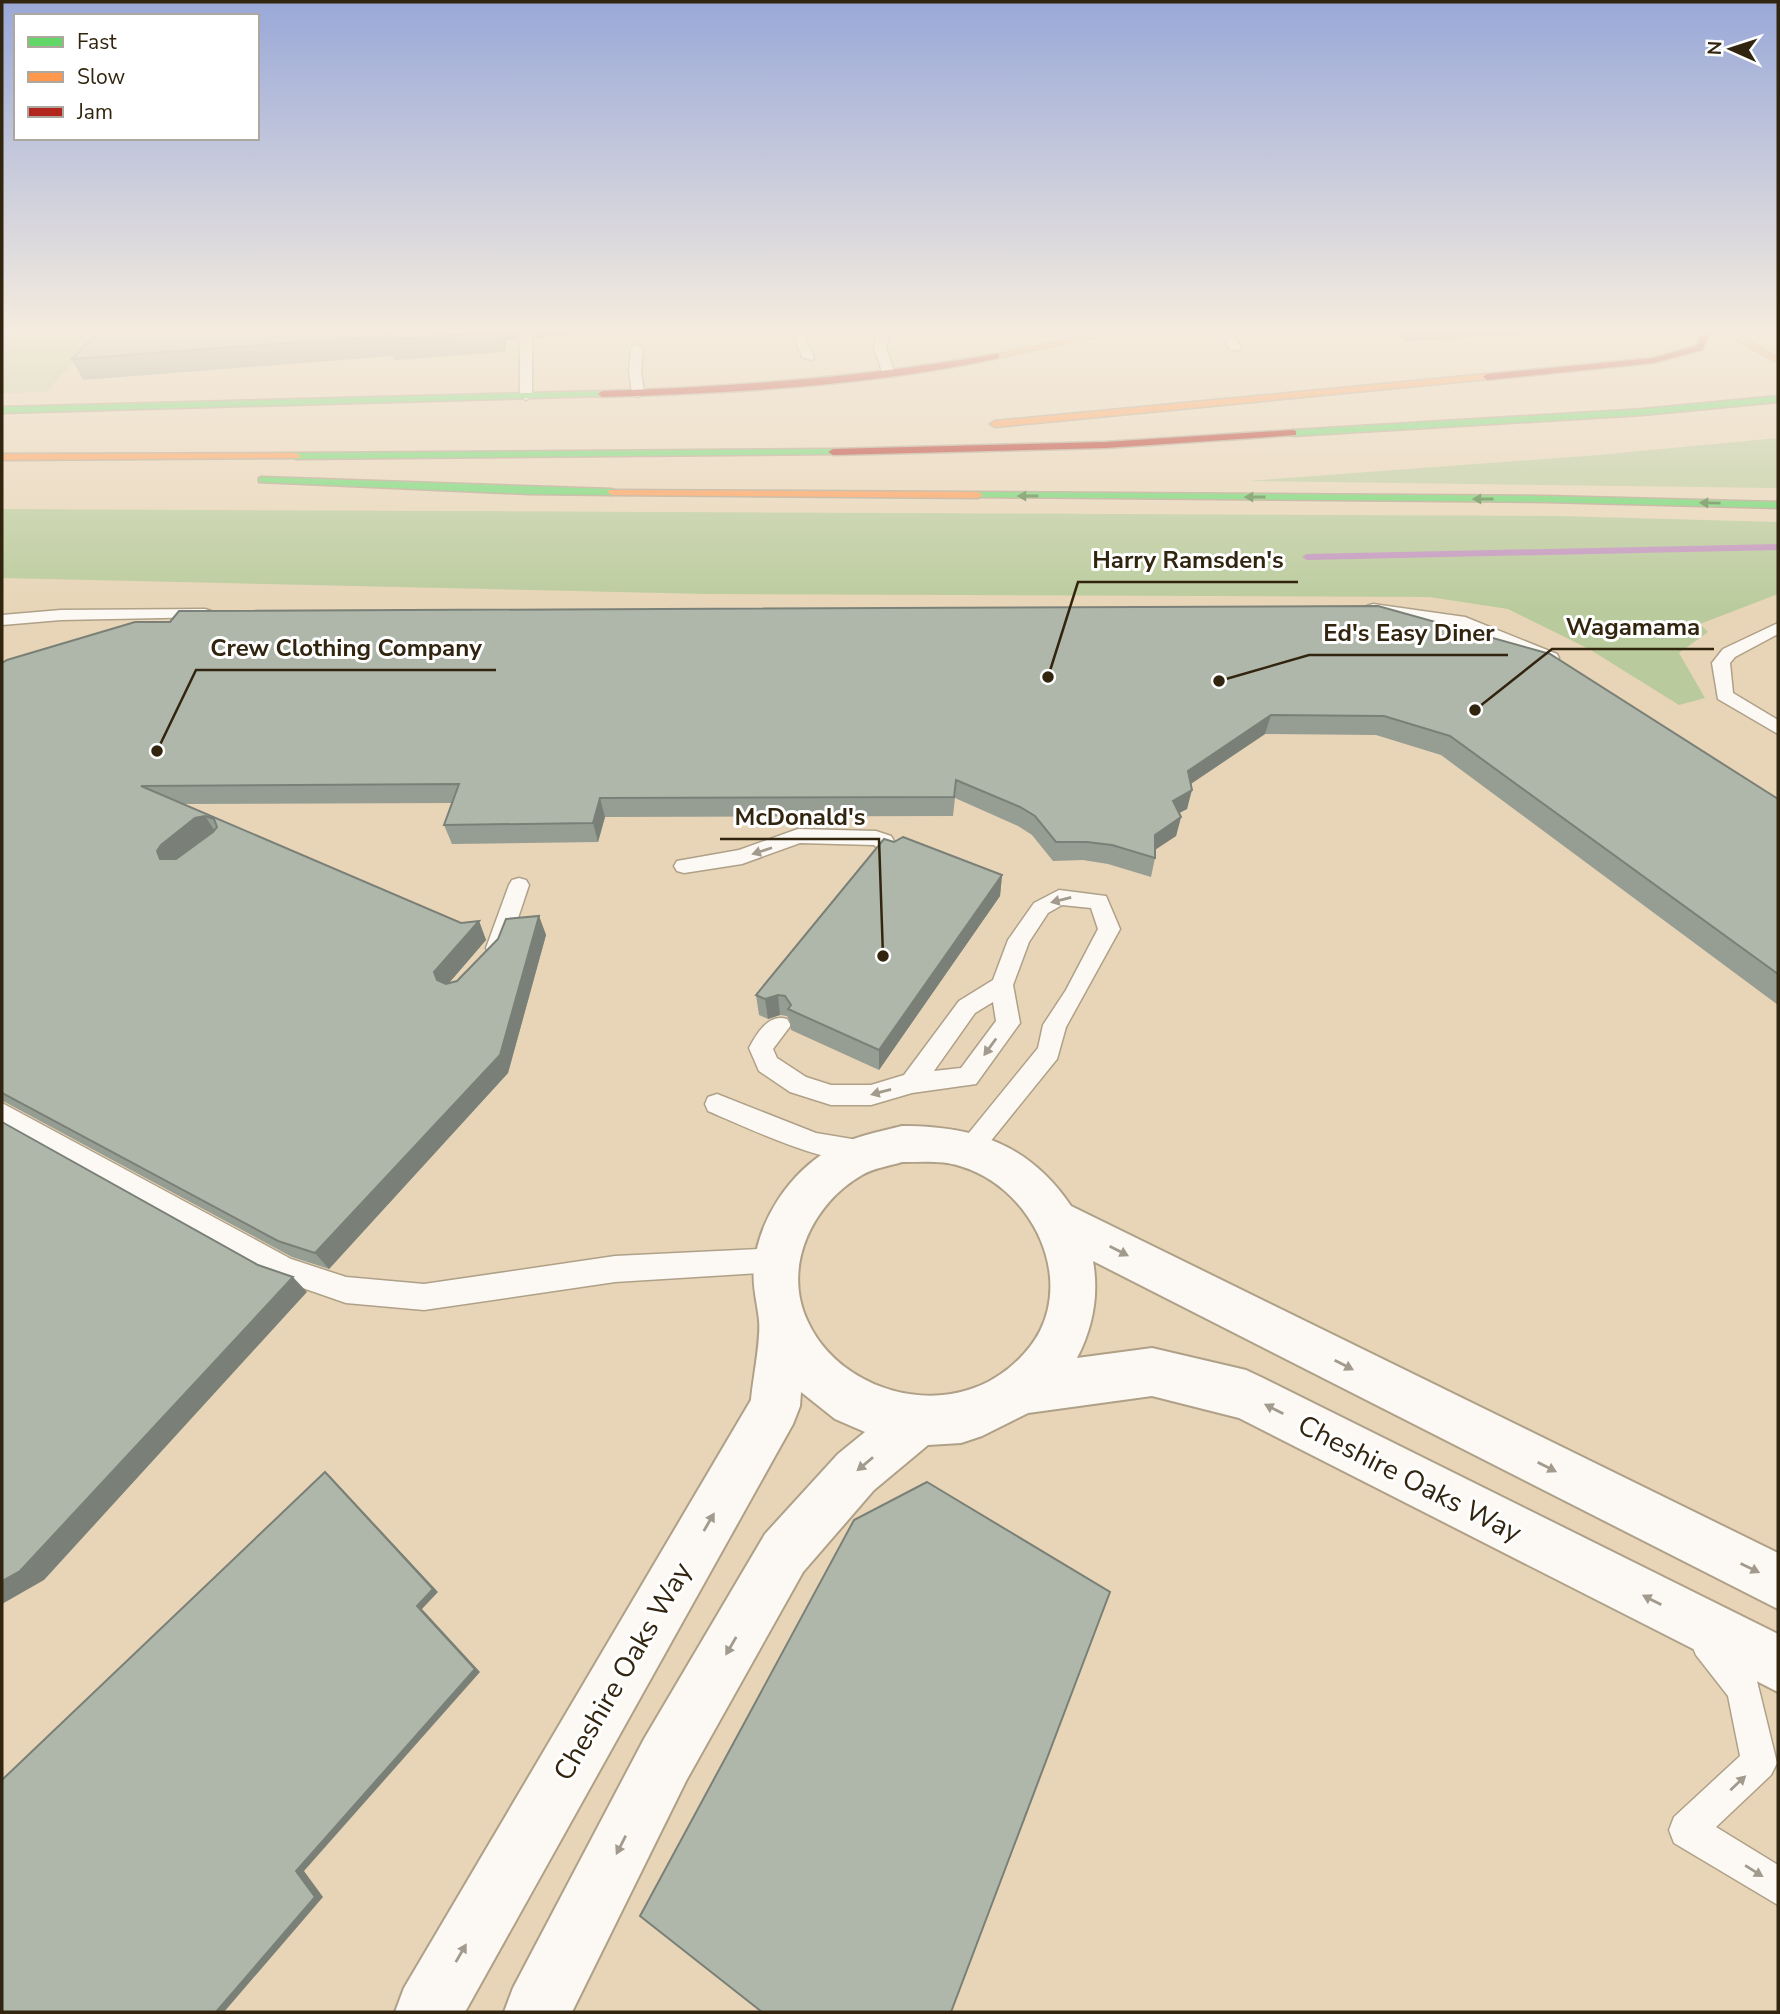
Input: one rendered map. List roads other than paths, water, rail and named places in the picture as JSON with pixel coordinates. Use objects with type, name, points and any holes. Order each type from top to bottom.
[{"type":"main road","points":[[974,425],[986,424]]},
{"type":"main road","points":[[2,457],[760,454],[1105,445],[1448,424]]},
{"type":"main road","points":[[501,454],[810,436]]},
{"type":"main road","points":[[654,476],[243,479],[529,491],[1546,499],[1778,505]]},
{"type":"street","points":[[912,1144],[934,1144],[968,1150],[994,1160],[1020,1177],[1058,1221],[1070,1251],[1074,1290],[1064,1335],[1047,1364],[1020,1390],[982,1411],[950,1419],[918,1420],[863,1407],[820,1378],[795,1348],[783,1320],[775,1280],[777,1260],[791,1218],[818,1184],[847,1162],[872,1152],[912,1144]]},
{"type":"street","points":[[1058,1221],[1778,1582]]},
{"type":"street","name":"Cheshire Oaks Way","points":[[428,2012],[775,1406],[783,1320]]},
{"type":"street","name":"Cheshire Oaks Way","points":[[1020,1390],[1152,1372],[1246,1395],[1778,1664]]},
{"type":"street","points":[[537,2012],[665,1760],[784,1553],[856,1472],[918,1420]]},
{"type":"lane","points":[[1359,609],[1459,620],[1571,668]]},
{"type":"lane","points":[[2,621],[61,615],[228,614]]},
{"type":"lane","points":[[1778,628],[1729,653],[1721,663],[1724,695],[1778,728]]},
{"type":"lane","points":[[684,866],[742,857],[798,836],[876,838],[884,841],[892,855]]},
{"type":"lane","points":[[480,967],[496,950],[519,885]]},
{"type":"lane","points":[[779,1025],[761,1048],[767,1064],[798,1085],[831,1095],[872,1095],[912,1083],[968,1077],[1008,1024],[1002,985],[1019,940],[1041,908],[1059,897],[1099,901],[1109,929],[1055,1026],[1049,1052],[968,1150]]},
{"type":"lane","points":[[912,1083],[967,1007],[1002,985]]},
{"type":"lane","points":[[717,1104],[814,1143],[872,1152]]},
{"type":"lane","points":[[2,1113],[284,1269],[346,1290],[424,1297],[615,1269],[777,1260]]},
{"type":"lane","points":[[1692,1620],[1744,1689],[1759,1763],[1688,1830],[1778,1886]]},
{"type":"waterway","points":[[1307,557],[1778,547]]},
{"type":"place","name":"Harry Ramsden's","points":[[1048,677]]},
{"type":"place","name":"Ed's Easy Diner","points":[[1219,681]]},
{"type":"place","name":"Wagamama","points":[[1475,710]]},
{"type":"place","name":"Crew Clothing Company","points":[[157,751]]},
{"type":"place","name":"McDonald's","points":[[883,956]]}]
